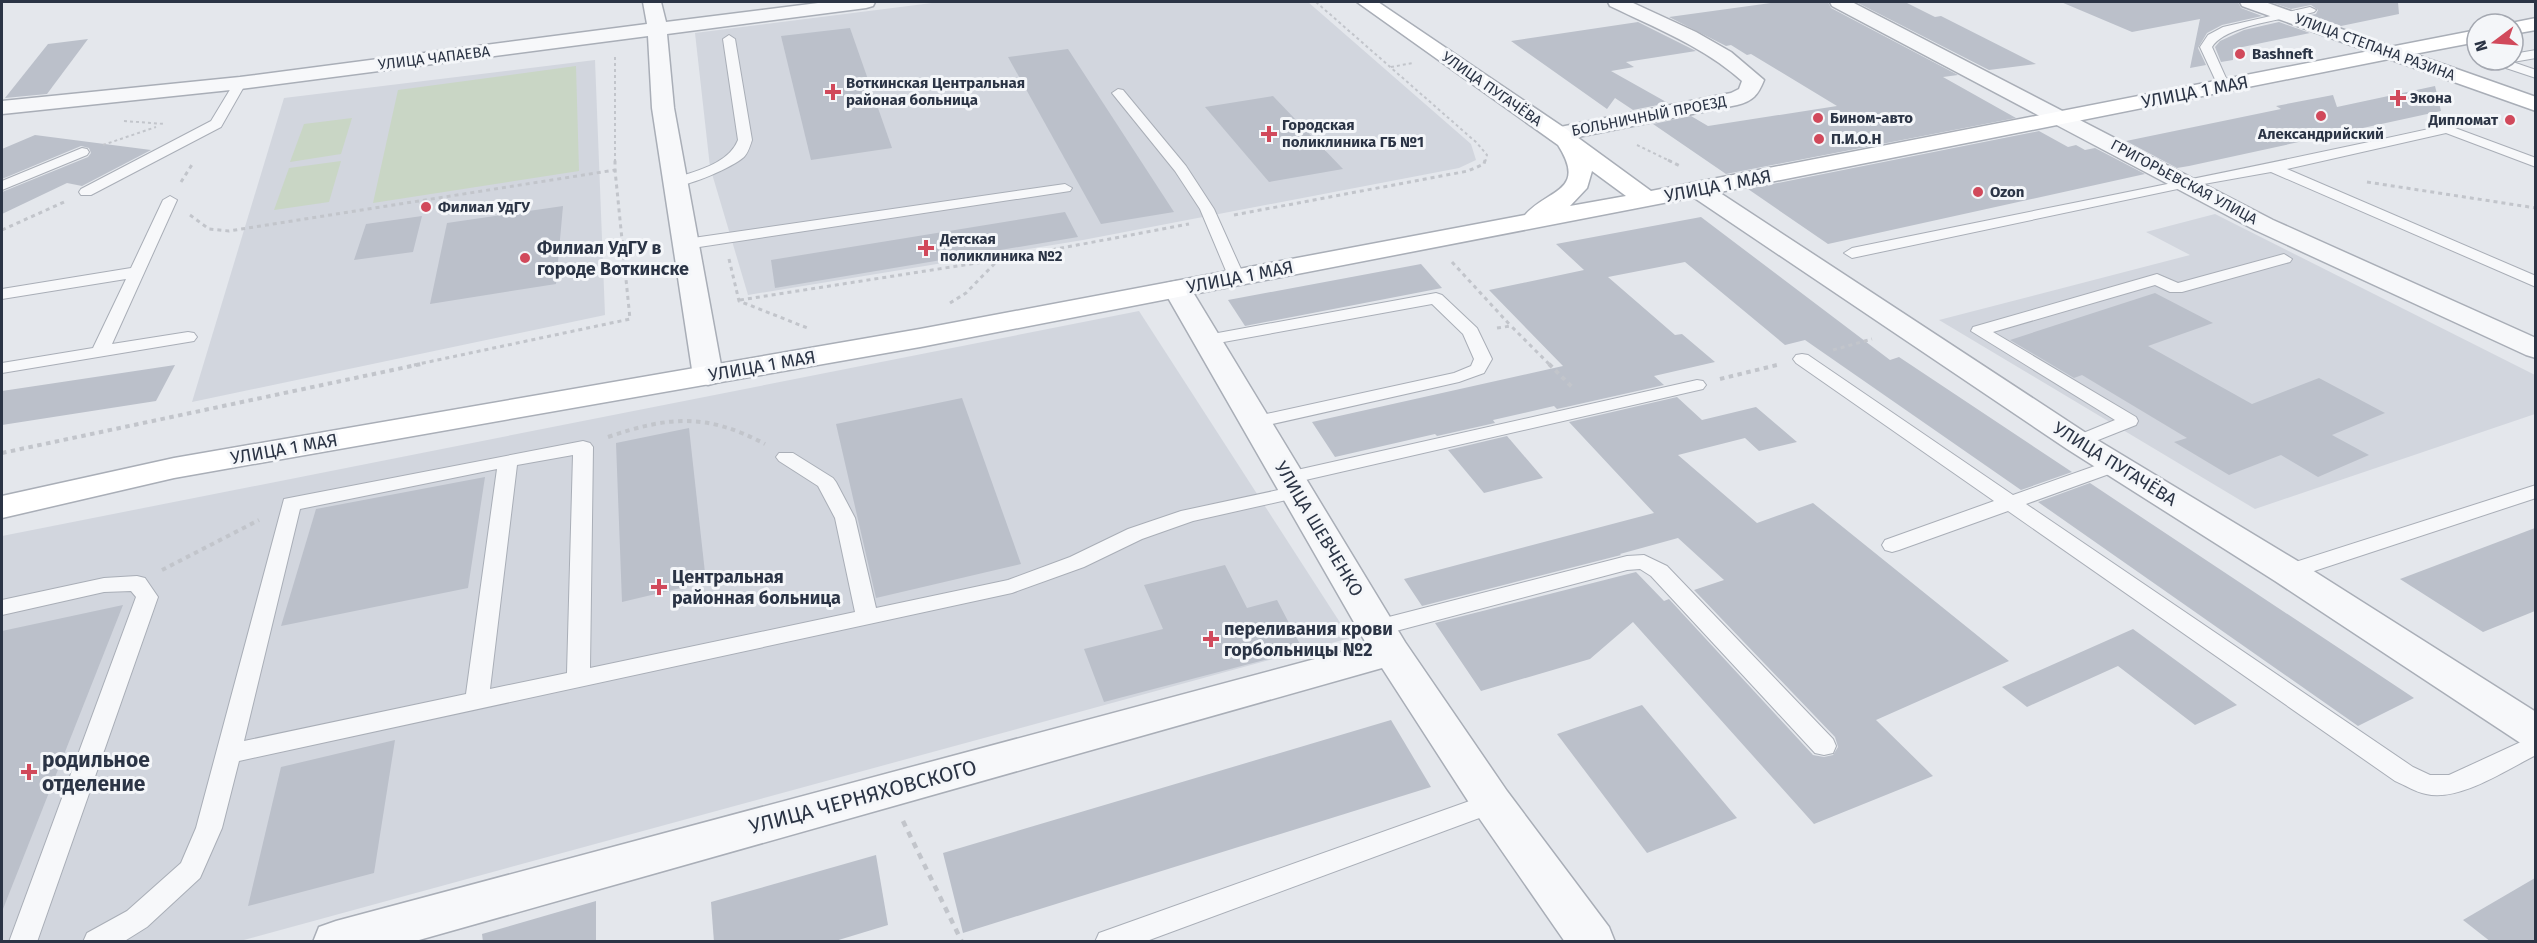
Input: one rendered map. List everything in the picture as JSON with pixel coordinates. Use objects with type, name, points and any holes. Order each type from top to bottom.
[{"type":"main road","name":"УЛИЦА ПУГАЧЁВА","points":[[1366,2],[1646,199]]},
{"type":"main road","name":"УЛИЦА 1 МАЯ","points":[[2,507],[174,468],[708,376],[1237,278],[1646,199],[1695,180],[2062,118],[2465,38]]},
{"type":"main road","name":"УЛИЦА СТЕПАНА РАЗИНА","points":[[2391,53],[2535,105]]},
{"type":"main road","points":[[1528,222],[1563,201],[1579,184],[1580,163],[1562,138]]},
{"type":"street","points":[[651,2],[657,28],[663,108],[708,376]]},
{"type":"street","name":"УЛИЦА ЧАПАЕВА","points":[[2,108],[240,83],[866,2]]},
{"type":"street","name":"БОЛЬНИЧНЫЙ ПРОЕЗД","points":[[1562,138],[1600,126],[1737,98],[1748,93],[1753,80],[1743,69],[1719,53],[1617,2]]},
{"type":"street","name":"ГРИГОРЬЕВСКАЯ УЛИЦА","points":[[1839,2],[2264,225],[2535,349]]},
{"type":"street","name":"УЛИЦА СТЕПАНА РАЗИНА","points":[[2249,2],[2391,53]]},
{"type":"street","name":"УЛИЦА ПУГАЧЁВА","points":[[1695,180],[2078,442],[2288,572],[2535,734]]},
{"type":"street","name":"УЛИЦА ШЕВЧЕНКО","points":[[1177,289],[1384,640],[1492,803],[1592,942]]},
{"type":"street","name":"УЛИЦА ЧЕРНЯХОВСКОГО","points":[[336,942],[888,790],[1384,640]]},
{"type":"lane","points":[[2224,87],[2206,47],[2212,37],[2228,29],[2310,10]]},
{"type":"lane","points":[[675,183],[727,163],[740,153],[746,140],[729,39]]},
{"type":"lane","points":[[86,192],[216,124],[240,83]]},
{"type":"lane","points":[[1118,93],[1181,170],[1212,219],[1237,278]]},
{"type":"lane","points":[[1852,253],[2187,183],[2273,168],[2447,129],[2535,163]]},
{"type":"lane","points":[[2,177],[82,152]]},
{"type":"lane","points":[[2,186],[82,152]]},
{"type":"lane","points":[[2273,168],[2535,282]]},
{"type":"lane","points":[[686,244],[1065,188]]},
{"type":"lane","points":[[101,350],[170,200]]},
{"type":"lane","points":[[2078,442],[2129,421],[1979,331],[2157,279],[2176,289],[2284,259]]},
{"type":"lane","points":[[2,294],[137,272]]},
{"type":"lane","points":[[1207,340],[1436,298],[1471,332],[1484,359],[1478,369],[1460,376],[1255,422]]},
{"type":"lane","points":[[2,368],[188,337]]},
{"type":"lane","points":[[1802,359],[2404,774],[2428,785],[2452,785],[2535,744]]},
{"type":"lane","points":[[229,754],[1012,586],[1077,562],[1135,534],[1292,485],[1697,385]]},
{"type":"lane","points":[[97,942],[137,919],[191,870],[209,828],[291,504],[583,447],[578,679]]},
{"type":"lane","points":[[786,457],[826,482],[845,518],[867,617]]},
{"type":"lane","points":[[477,701],[508,461]]},
{"type":"lane","points":[[1892,545],[2116,465]]},
{"type":"lane","points":[[2288,572],[2535,491]]},
{"type":"lane","points":[[1384,640],[1627,563],[1644,562],[1659,571],[1824,746]]},
{"type":"lane","points":[[2,607],[105,585],[137,583],[147,597],[23,942]]},
{"type":"lane","points":[[1109,942],[1492,803]]},
{"type":"path","points":[[739,301],[998,260],[1468,171],[1484,164],[1486,155],[1477,142],[1316,2]]},
{"type":"path","points":[[2,453],[630,319],[615,170],[614,34]]},
{"type":"path","points":[[1390,67],[1414,63]]},
{"type":"path","points":[[121,121],[216,124]]},
{"type":"path","points":[[82,152],[165,124]]},
{"type":"path","points":[[216,124],[170,200],[209,229],[229,231],[615,170]]},
{"type":"path","points":[[1600,126],[1695,180]]},
{"type":"path","points":[[2364,182],[2535,208]]},
{"type":"path","points":[[2,230],[86,192]]},
{"type":"path","points":[[724,238],[739,301]]},
{"type":"path","points":[[1448,257],[1511,326],[1593,409]]},
{"type":"path","points":[[944,305],[966,293],[998,260]]},
{"type":"path","points":[[739,301],[810,329]]},
{"type":"path","points":[[1471,332],[1511,326]]},
{"type":"path","points":[[1697,385],[1877,338],[1867,332]]},
{"type":"path","points":[[583,447],[650,426],[683,421],[711,422],[737,429],[786,457]]},
{"type":"path","points":[[137,583],[291,504]]},
{"type":"path","points":[[888,790],[962,942]]},
{"type":"shaded area","points":[[940,2],[1308,2],[1471,144],[1476,160],[1459,168],[1083,240],[748,295],[710,167],[695,33]]},
{"type":"shaded area","name":"Филиал УдГУ","points":[[595,60],[605,315],[192,402],[284,98]]},
{"type":"shaded area","points":[[2215,214],[2535,375],[2535,414],[2255,509],[1939,320],[2190,255],[2146,232]]},
{"type":"shaded area","name":"Центральная районная больница","points":[[1139,311],[1350,638],[240,941],[2,942],[2,536]]},
{"type":"green space","points":[[576,66],[579,171],[373,203],[398,90]]},
{"type":"green space","points":[[352,118],[341,154],[290,162],[304,124]]},
{"type":"green space","points":[[341,161],[329,202],[274,210],[289,168]]},
{"type":"building","points":[[1778,2],[1828,2],[1831,8],[1958,75],[1943,77],[2016,118],[1726,174],[1653,124],[1691,116],[1708,126],[1837,106],[1751,54],[1747,55],[1731,45],[1726,46],[1669,17]]},
{"type":"building","points":[[1856,2],[1905,2],[1935,17],[1941,16],[2036,64],[1989,70]]},
{"type":"building","points":[[2061,2],[2238,2],[2241,8],[2262,16],[2222,25],[2207,33],[2198,48],[2206,65],[2190,68],[2200,19],[2132,32]]},
{"type":"building","points":[[2270,2],[2398,2],[2399,14],[2341,26],[2310,15],[2316,14],[2318,10],[2311,5],[2291,9]]},
{"type":"building","points":[[1638,22],[1696,51],[1626,62],[1634,67],[1611,71],[1668,103],[1633,110],[1615,98],[1607,109],[1511,41]]},
{"type":"building","points":[[2279,22],[2310,33],[2233,49],[2233,60],[2221,62],[2215,47],[2220,41],[2244,30]]},
{"type":"building","name":"Воткинская Центральная районая больница","points":[[850,28],[892,148],[811,160],[781,36]]},
{"type":"building","points":[[88,39],[47,94],[5,98],[48,44]]},
{"type":"building","points":[[1068,49],[1174,212],[1101,224],[1008,57]]},
{"type":"building","points":[[2435,86],[2441,111],[2189,166],[2177,168],[2126,141],[2281,109],[2276,106],[2333,95],[2337,107]]},
{"type":"building","name":"Городская поликлиника ГБ №1","points":[[1273,96],[1343,169],[1269,182],[1205,107]]},
{"type":"building","points":[[2039,131],[2068,147],[2076,145],[2085,150],[2095,148],[2145,174],[1828,244],[1748,189]]},
{"type":"building","points":[[35,135],[151,150],[82,186],[67,183],[2,214],[2,192],[88,157],[91,153],[89,148],[81,146],[2,179],[2,149]]},
{"type":"building","name":"Филиал УдГУ в городе Воткинске","points":[[563,206],[556,284],[430,304],[447,223]]},
{"type":"building","name":"Детская поликлиника №2","points":[[1065,212],[1078,237],[775,288],[771,260]]},
{"type":"building","points":[[422,216],[413,252],[354,260],[366,224]]},
{"type":"building","points":[[1701,217],[1890,360],[1899,357],[2072,472],[2021,490],[1805,340],[1785,345],[1685,262],[1608,277],[1675,335],[1682,334],[1715,362],[1654,376],[1664,385],[1557,409],[1554,406],[1493,420],[1495,423],[1335,457],[1312,422],[1563,366],[1489,290],[1584,270],[1556,244]]},
{"type":"building","points":[[1421,264],[1442,288],[1245,326],[1228,300]]},
{"type":"building","points":[[2155,293],[2213,323],[2148,346],[2252,404],[2319,378],[2385,413],[2332,435],[2369,455],[2318,477],[2281,455],[2229,475],[2174,442],[2187,438],[2082,375],[2074,378],[2010,340]]},
{"type":"building","points":[[175,365],[156,401],[2,425],[2,391]]},
{"type":"building","points":[[1677,397],[1702,420],[1756,407],[1797,442],[1759,451],[1745,438],[1678,455],[1757,523],[1813,503],[2009,661],[1876,720],[1933,776],[1814,824],[1633,622],[1590,659],[1481,691],[1435,623],[1636,572],[1664,601],[1669,599],[1813,755],[1824,757],[1833,755],[1838,747],[1835,737],[1694,590],[1724,580],[1678,538],[1422,606],[1404,579],[1654,513],[1569,422]]},
{"type":"building","points":[[962,398],[1021,564],[876,598],[836,424]]},
{"type":"building","points":[[689,428],[706,582],[622,602],[616,443]]},
{"type":"building","points":[[1507,436],[1543,478],[1484,493],[1448,450]]},
{"type":"building","points":[[485,477],[468,588],[281,626],[316,509]]},
{"type":"building","points":[[2090,483],[2414,698],[2358,726],[2038,502]]},
{"type":"building","points":[[2535,528],[2535,611],[2483,632],[2400,579]]},
{"type":"building","name":"переливания крови горбольницы №2","points":[[1225,565],[1247,608],[1277,600],[1303,650],[1104,702],[1084,649],[1163,629],[1144,585]]},
{"type":"building","name":"родильное отделение","points":[[123,605],[3,909],[2,909],[2,631]]},
{"type":"building","points":[[2133,629],[2237,705],[2195,725],[2118,666],[2027,707],[2002,687]]},
{"type":"building","points":[[1642,705],[1737,818],[1647,853],[1557,734]]},
{"type":"building","points":[[1391,720],[1431,787],[963,933],[943,853]]},
{"type":"building","points":[[395,740],[374,873],[248,906],[281,767]]},
{"type":"building","points":[[876,855],[888,925],[832,942],[714,942],[711,902]]},
{"type":"building","points":[[2535,878],[2535,942],[2491,942],[2463,920]]},
{"type":"building","points":[[596,901],[596,942],[483,942],[482,934]]},
{"type":"place","name":"Bashneft","points":[[2240,54]]},
{"type":"place","name":"Воткинская Центральная районая больница","points":[[833,92]]},
{"type":"place","name":"Экона","points":[[2398,98]]},
{"type":"place","name":"Александрийский","points":[[2321,116]]},
{"type":"place","name":"Бином-авто","points":[[1818,118]]},
{"type":"place","name":"Дипломат","points":[[2510,120]]},
{"type":"place","name":"Городская поликлиника ГБ №1","points":[[1269,134]]},
{"type":"place","name":"П.И.О.Н","points":[[1819,139]]},
{"type":"place","name":"Ozon","points":[[1978,192]]},
{"type":"place","name":"Филиал УдГУ","points":[[426,207]]},
{"type":"place","name":"Детская поликлиника №2","points":[[926,248]]},
{"type":"place","name":"Филиал УдГУ в городе Воткинске","points":[[525,258]]},
{"type":"place","name":"Центральная районная больница","points":[[659,587]]},
{"type":"place","name":"переливания крови горбольницы №2","points":[[1211,639]]},
{"type":"place","name":"родильное отделение","points":[[29,772]]}]
